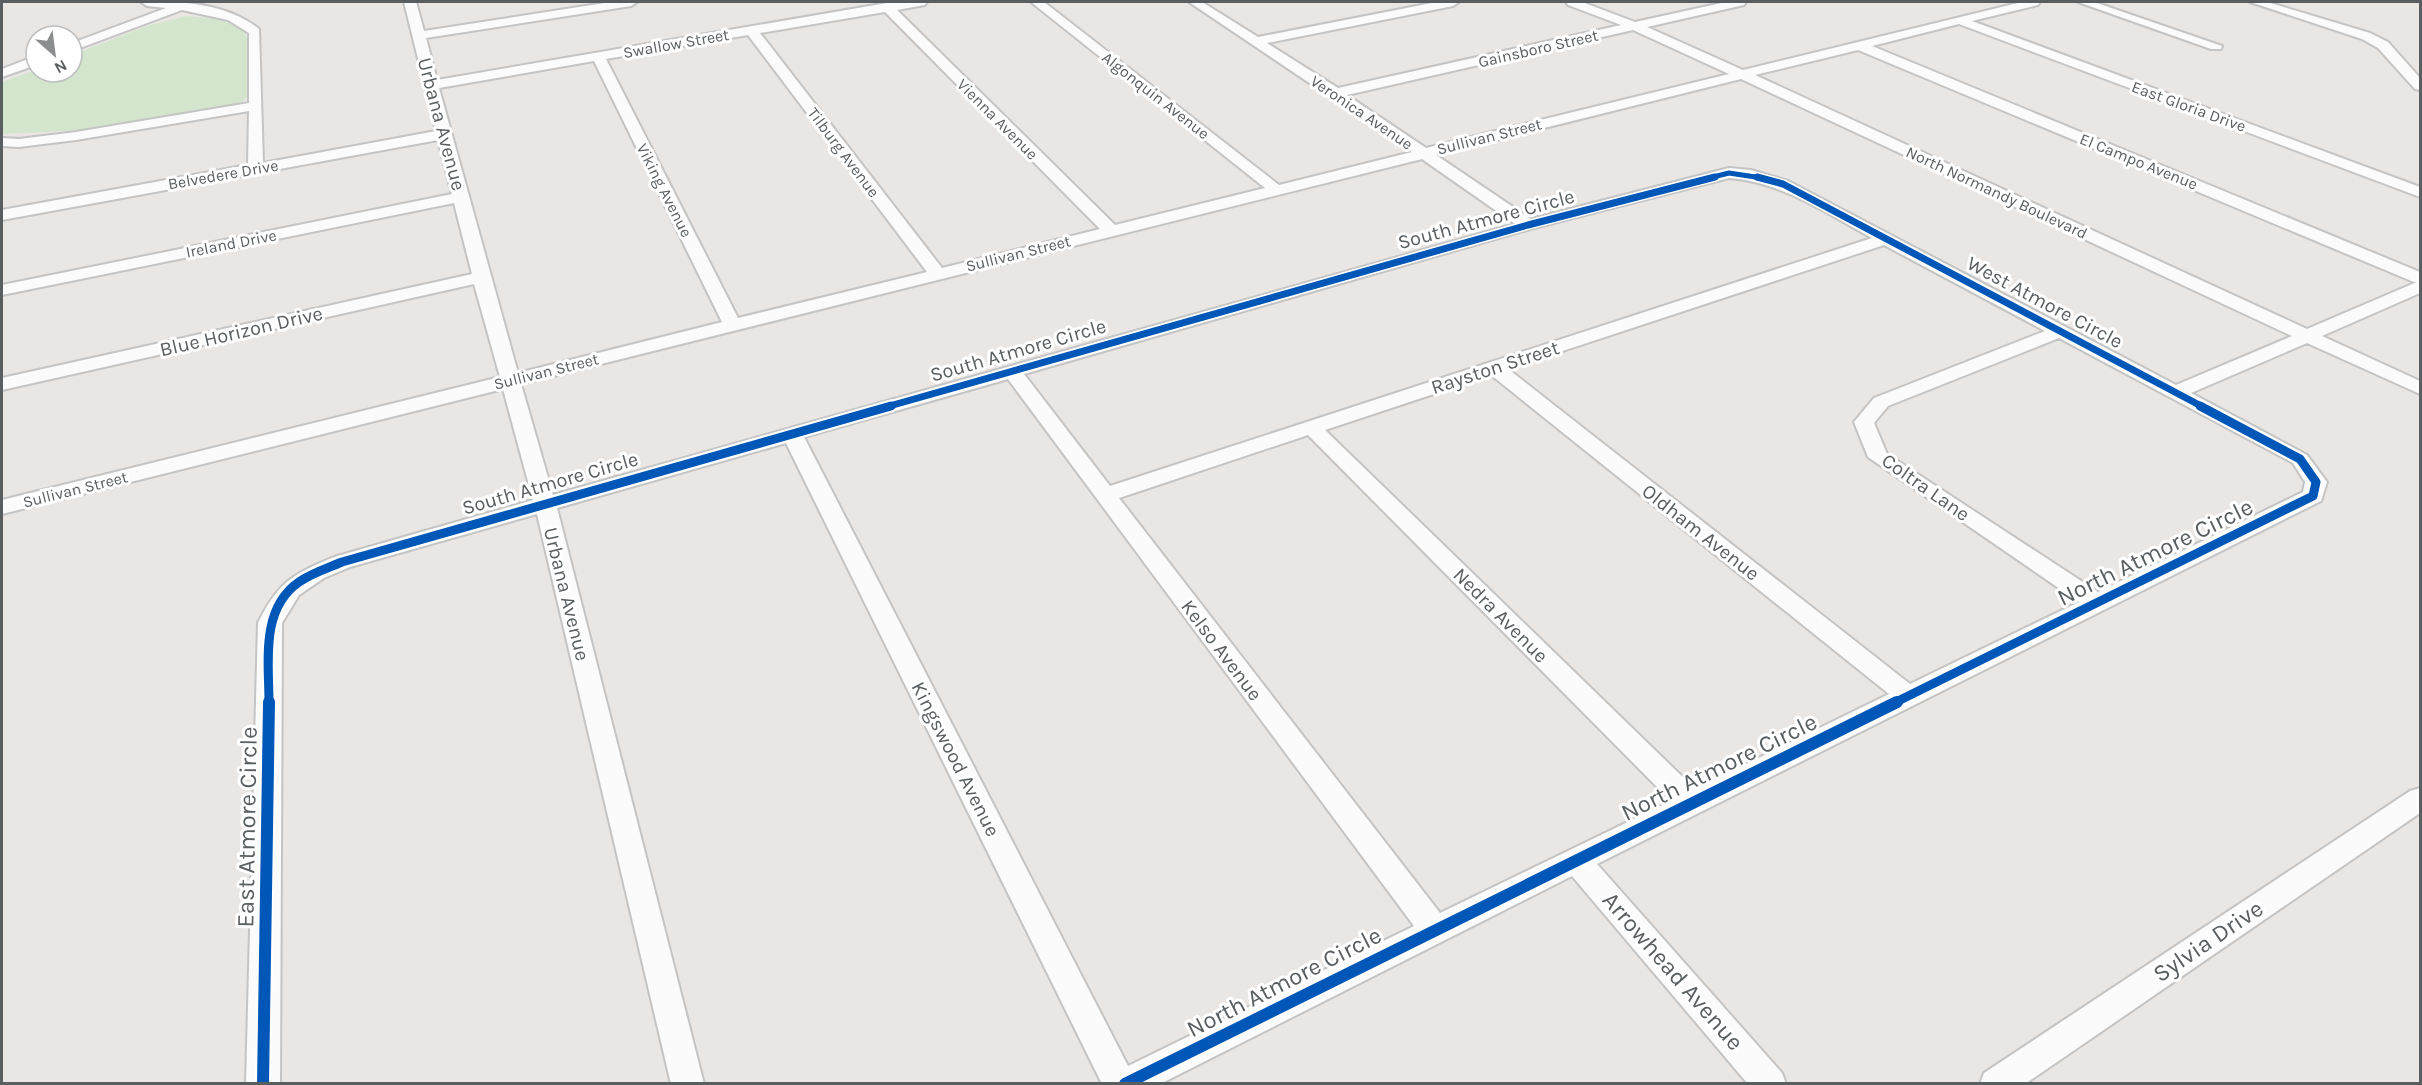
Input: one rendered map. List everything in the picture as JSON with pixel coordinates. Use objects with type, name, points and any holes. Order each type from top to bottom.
[{"type":"street","points":[[147,2],[230,15],[244,20],[255,32],[256,168]]},
{"type":"street","points":[[84,43],[195,2]]},
{"type":"street","name":"Urbana Avenue","points":[[410,2],[481,277],[545,503],[688,1083]]},
{"type":"street","points":[[419,35],[631,2]]},
{"type":"street","name":"Swallow Street","points":[[431,86],[921,2]]},
{"type":"street","name":"Algonquin Avenue","points":[[1037,2],[1275,189]]},
{"type":"street","name":"Veronica Avenue","points":[[1195,2],[1336,93],[1528,225]]},
{"type":"street","points":[[1257,41],[1453,2]]},
{"type":"street","name":"North Normandy Boulevard","points":[[1572,2],[1642,25]]},
{"type":"street","name":"North Normandy Boulevard","points":[[1593,2],[2316,333],[2421,388]]},
{"type":"street","name":"Gainsboro Street","points":[[1336,93],[1740,2]]},
{"type":"street","name":"Sullivan Street","points":[[2,507],[2034,2]]},
{"type":"street","points":[[2084,2],[2216,46]]},
{"type":"street","points":[[2256,2],[2366,36],[2383,45],[2415,74],[2421,86]]},
{"type":"street","name":"Vienna Avenue","points":[[887,7],[1110,230]]},
{"type":"street","name":"East Gloria Drive","points":[[1958,20],[2421,192]]},
{"type":"street","name":"Tilburg Avenue","points":[[751,30],[937,273]]},
{"type":"street","name":"El Campo Avenue","points":[[1858,45],[2421,278]]},
{"type":"street","name":"Viking Avenue","points":[[598,57],[732,324]]},
{"type":"street","points":[[2,73],[24,65]]},
{"type":"street","points":[[2,142],[19,143],[76,136],[255,106]]},
{"type":"street","name":"Belvedere Drive","points":[[2,216],[445,134]]},
{"type":"street","name":"South Atmore Circle","points":[[299,580],[342,562],[545,503],[1528,225],[1729,173],[1751,176]]},
{"type":"street","name":"West Atmore Circle","points":[[1751,176],[1783,184],[2177,392],[2300,459],[2312,476]]},
{"type":"street","name":"Ireland Drive","points":[[2,290],[461,197]]},
{"type":"street","name":"Rayston Street","points":[[1105,495],[1885,239]]},
{"type":"street","name":"Blue Horizon Drive","points":[[2,384],[481,277]]},
{"type":"street","points":[[2177,392],[2421,287]]},
{"type":"street","name":"Coltra Lane","points":[[2061,331],[1881,402],[1864,422],[1878,457],[2096,602]]},
{"type":"street","name":"North Normandy Boulevard","points":[[2316,333],[2421,374]]},
{"type":"street","name":"Oldham Avenue","points":[[1493,367],[1908,696]]},
{"type":"street","name":"Kelso Avenue","points":[[1011,370],[1434,929]]},
{"type":"street","name":"Nedra Avenue","points":[[1311,427],[1691,803]]},
{"type":"street","name":"Kingswood Avenue","points":[[792,434],[1123,1083]]},
{"type":"street","name":"North Atmore Circle","points":[[1123,1083],[2313,496],[2316,483],[2312,476]]},
{"type":"street","name":"East Atmore Circle","points":[[262,1083],[270,623],[282,596],[299,580]]},
{"type":"street","name":"Sylvia Drive","points":[[1996,1083],[2421,799]]},
{"type":"street","name":"Arrowhead Avenue","points":[[1575,859],[1770,1083]]},
{"type":"green space","points":[[187,16],[217,19],[243,29],[250,52],[249,95],[241,103],[83,130],[2,134],[2,82],[24,74],[24,84],[84,84],[84,50],[147,26]]},
{"type":"cycle path","points":[[263,1084],[270,623],[290,589],[306,578],[342,562],[1528,225],[1729,173],[1751,175],[1783,184],[2300,459],[2316,482],[2313,496],[1125,1084]]}]
